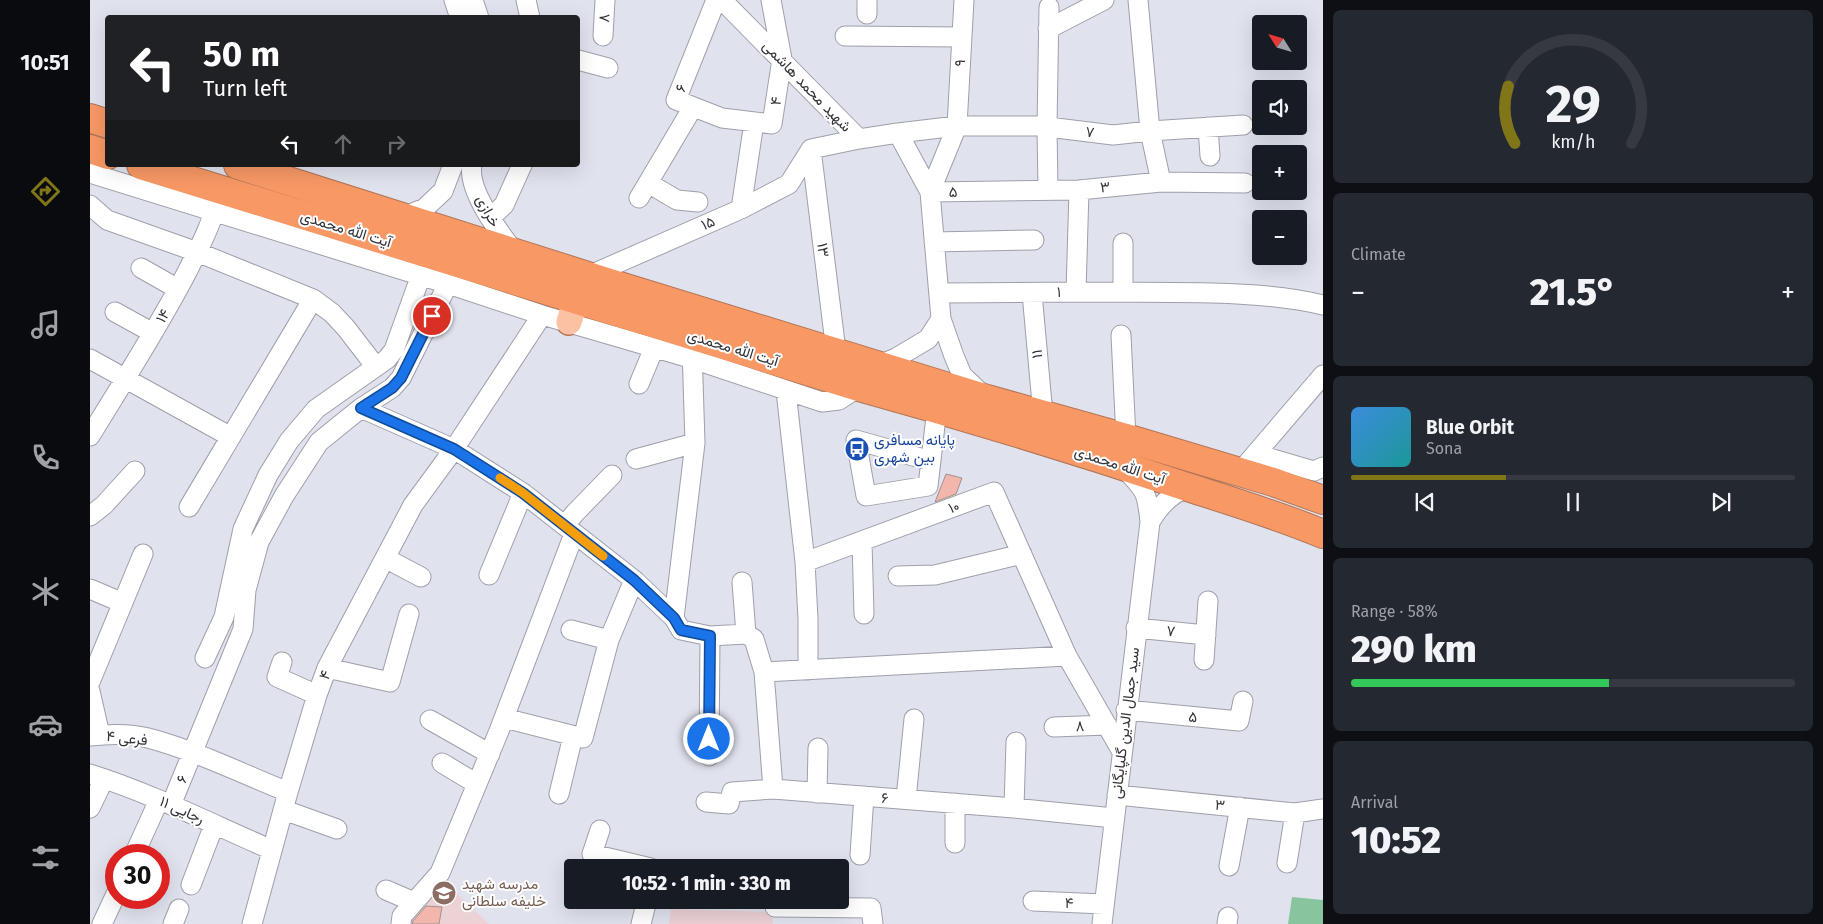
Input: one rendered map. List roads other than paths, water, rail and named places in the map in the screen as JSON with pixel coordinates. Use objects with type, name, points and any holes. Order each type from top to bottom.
[{"type":"highway","points":[[90,149],[105,153]]},
{"type":"highway","name":"آیت الله محمدی","points":[[145,167],[218,200],[452,260],[488,273],[578,299],[836,351],[987,399],[1126,438],[1248,463],[1323,500]]},
{"type":"highway","name":"آیت الله محمدی","points":[[244,167],[403,217],[452,260]]},
{"type":"highway","points":[[488,273],[481,263],[481,256],[484,251],[490,248],[506,250]]},
{"type":"highway","name":"آیت الله محمدی","points":[[452,260],[506,250],[578,299],[692,347],[937,408],[1120,464],[1290,520],[1323,534]]},
{"type":"street","points":[[454,0],[459,15]]},
{"type":"street","points":[[473,0],[478,15]]},
{"type":"street","points":[[526,0],[529,15]]},
{"type":"street","name":"۸","points":[[603,36],[605,0]]},
{"type":"street","name":"۶","points":[[716,0],[676,100],[722,118],[754,122]]},
{"type":"street","name":"شهید محمد هاشمی","points":[[722,0],[859,139],[898,133]]},
{"type":"street","points":[[771,0],[782,60]]},
{"type":"street","name":"۹","points":[[957,126],[964,0]]},
{"type":"street","points":[[1048,28],[1104,0]]},
{"type":"street","points":[[1138,0],[1150,131],[1161,182]]},
{"type":"street","points":[[1048,190],[1049,7]]},
{"type":"street","points":[[845,36],[962,37]]},
{"type":"street","name":"۴","points":[[754,122],[772,124],[782,60]]},
{"type":"street","points":[[580,61],[608,68]]},
{"type":"street","points":[[693,107],[644,191],[677,200],[698,202]]},
{"type":"street","points":[[741,209],[754,122]]},
{"type":"street","name":"۷","points":[[898,133],[957,126],[1047,127],[1113,135],[1243,125]]},
{"type":"street","name":"۵","points":[[957,126],[930,192],[1048,190]]},
{"type":"street","points":[[1208,128],[1210,156]]},
{"type":"street","points":[[898,133],[930,192],[942,319],[954,356],[962,375],[987,399]]},
{"type":"street","points":[[811,148],[859,139]]},
{"type":"street","name":"۱۵","points":[[578,299],[789,184],[811,148]]},
{"type":"street","name":"۱۳","points":[[811,148],[836,351]]},
{"type":"street","points":[[90,159],[105,158]]},
{"type":"street","points":[[403,217],[425,208],[443,191],[452,167]]},
{"type":"street","name":"خرازی","points":[[472,167],[470,173],[478,196],[506,250]]},
{"type":"street","points":[[490,218],[504,205],[521,167]]},
{"type":"street","points":[[90,173],[218,200],[421,275]]},
{"type":"street","name":"۳","points":[[1048,190],[1079,190],[1161,182],[1245,183]]},
{"type":"street","name":"۱","points":[[939,293],[1076,292],[1079,190]]},
{"type":"street","name":"۱۴","points":[[90,436],[178,289],[197,252],[218,200]]},
{"type":"street","points":[[90,205],[107,220],[197,252],[312,300],[332,313],[376,367]]},
{"type":"street","points":[[934,242],[1034,240]]},
{"type":"street","points":[[1123,243],[1123,292]]},
{"type":"street","points":[[205,658],[224,617],[243,530],[268,475],[289,441],[316,409],[387,359],[394,350],[421,275],[452,260],[542,315],[578,299],[654,348],[692,347],[786,391],[822,402],[839,400],[858,387]]},
{"type":"street","name":"۶","points":[[140,844],[192,754],[243,629],[246,590],[259,542],[284,496],[319,442],[361,408],[392,388],[401,378],[452,260]]},
{"type":"street","points":[[141,268],[178,289]]},
{"type":"street","points":[[1076,292],[1243,294],[1323,304]]},
{"type":"street","name":"۱۱","points":[[1032,293],[1043,415]]},
{"type":"street","points":[[188,507],[312,300]]},
{"type":"street","points":[[115,312],[153,333]]},
{"type":"street","name":"۴","points":[[252,924],[286,801],[327,668],[413,505],[454,449],[542,315]]},
{"type":"street","points":[[879,364],[896,358],[928,339],[942,319]]},
{"type":"street","points":[[1122,335],[1126,438]]},
{"type":"street","points":[[674,618],[695,443],[692,347]]},
{"type":"street","points":[[639,384],[654,348]]},
{"type":"street","points":[[90,359],[231,437]]},
{"type":"street","points":[[1248,463],[1323,375]]},
{"type":"street","points":[[786,391],[805,562],[808,670]]},
{"type":"street","points":[[361,408],[454,449],[523,493],[634,580],[674,618],[681,630],[710,636],[746,634],[754,639],[764,672],[773,789]]},
{"type":"street","points":[[931,461],[937,408]]},
{"type":"street","points":[[636,459],[695,443]]},
{"type":"street","points":[[1248,463],[1314,470],[1323,467]]},
{"type":"street","points":[[1120,464],[1144,489],[1148,502],[1150,522]]},
{"type":"street","points":[[90,516],[104,505],[134,471]]},
{"type":"street","points":[[401,924],[402,916],[440,873],[504,718],[570,530],[612,475]]},
{"type":"street","points":[[1150,522],[1156,510],[1172,495],[1188,487]]},
{"type":"street","name":"۱۰","points":[[805,562],[994,492],[1067,656],[1121,750]]},
{"type":"street","points":[[489,575],[523,493]]},
{"type":"street","name":"سید جمال الدین گلپایگانی","points":[[1102,924],[1121,750],[1150,522]]},
{"type":"street","points":[[862,542],[864,614]]},
{"type":"street","points":[[90,682],[94,662],[123,603],[143,554]]},
{"type":"street","points":[[898,576],[935,575],[1022,554]]},
{"type":"street","points":[[385,558],[421,577]]},
{"type":"street","points":[[504,718],[582,738],[609,640],[634,580]]},
{"type":"street","points":[[742,582],[746,634]]},
{"type":"street","points":[[90,589],[123,603]]},
{"type":"street","points":[[1204,660],[1208,601]]},
{"type":"street","points":[[327,668],[390,682],[409,614]]},
{"type":"street","points":[[224,617],[243,629]]},
{"type":"street","name":"۷","points":[[1136,628],[1206,635]]},
{"type":"street","points":[[571,630],[609,640]]},
{"type":"street","points":[[709,756],[710,636]]},
{"type":"street","points":[[764,672],[1067,656]]},
{"type":"street","points":[[282,662],[277,677],[318,695]]},
{"type":"street","points":[[90,691],[95,736]]},
{"type":"street","name":"۵","points":[[1126,710],[1239,721],[1242,700]]},
{"type":"street","points":[[906,799],[919,752],[914,719]]},
{"type":"street","points":[[430,720],[490,754]]},
{"type":"street","name":"۸","points":[[1054,727],[1107,725]]},
{"type":"street","name":"فرعی ۴","points":[[95,736],[109,734],[146,737],[192,754],[337,829]]},
{"type":"street","points":[[559,794],[573,736]]},
{"type":"street","points":[[1014,808],[1016,742]]},
{"type":"street","points":[[817,793],[818,748]]},
{"type":"street","points":[[442,763],[477,784]]},
{"type":"street","points":[[90,808],[97,776]]},
{"type":"street","name":"رجایی ۱۱","points":[[97,776],[165,802],[272,850]]},
{"type":"street","name":"۶","points":[[706,802],[729,804],[732,792],[773,789],[1114,818]]},
{"type":"street","name":"۳","points":[[1116,795],[1295,813],[1323,809]]},
{"type":"street","points":[[860,855],[864,796]]},
{"type":"street","points":[[955,803],[955,843]]},
{"type":"street","points":[[1229,866],[1240,807]]},
{"type":"street","points":[[1287,863],[1295,813]]},
{"type":"street","points":[[191,885],[214,825]]},
{"type":"street","points":[[600,830],[592,854],[613,859]]},
{"type":"street","points":[[386,890],[414,902]]},
{"type":"street","name":"۴","points":[[1034,901],[1104,904]]},
{"type":"street","points":[[849,908],[871,908],[873,924]]},
{"type":"street","points":[[641,924],[645,909]]},
{"type":"place","name":"پایانه مسافری بین شهری","points":[[857,449]]},
{"type":"place","name":"مدرسه شهید خلیفه سلطانی","points":[[444,893]]}]
